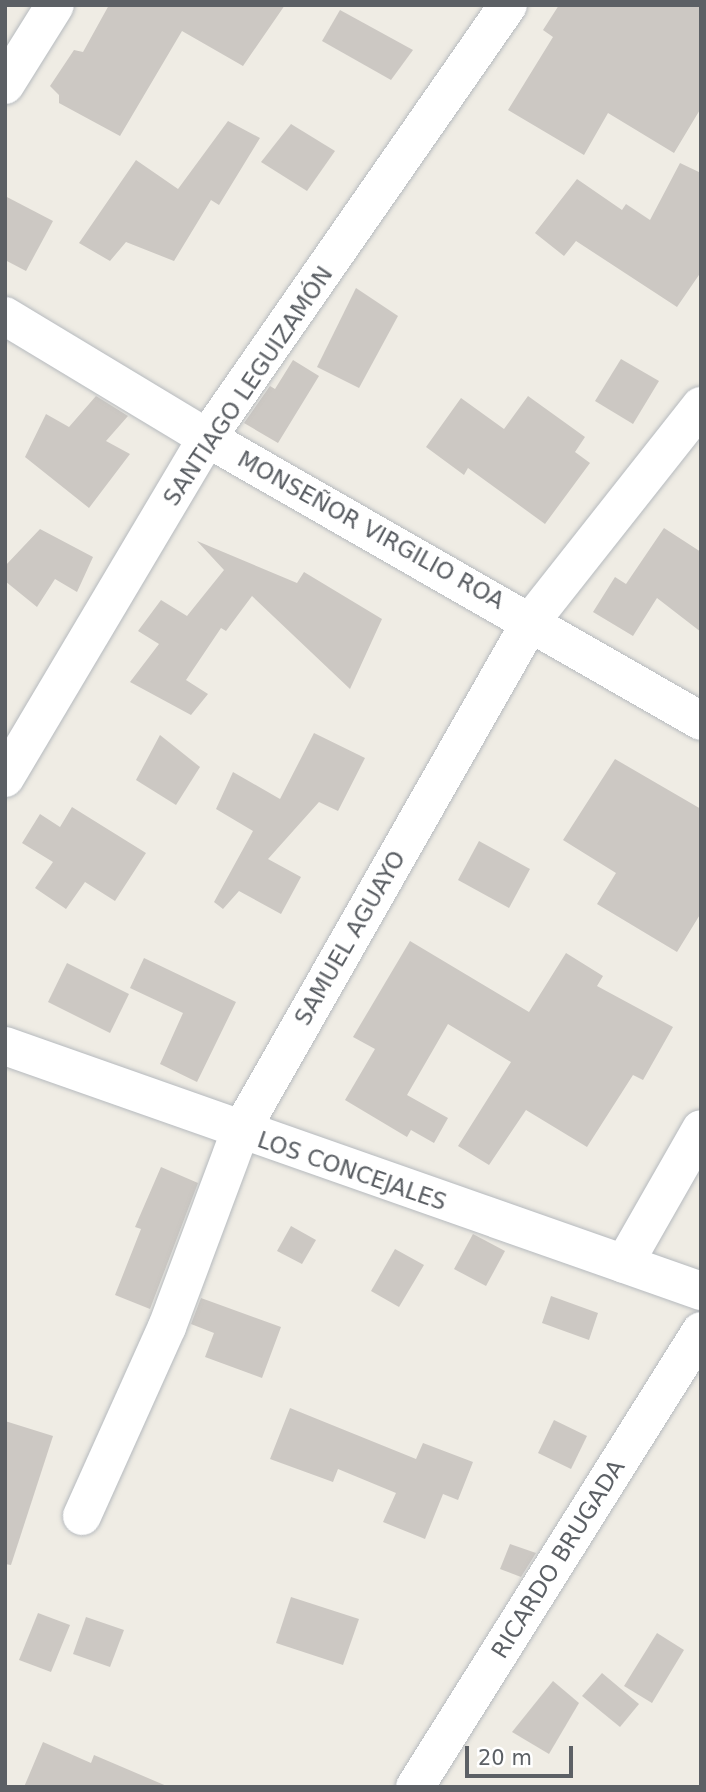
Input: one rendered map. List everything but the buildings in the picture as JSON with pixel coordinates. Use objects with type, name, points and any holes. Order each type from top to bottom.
[{"type":"street","points":[[5,85],[55,5]]},
{"type":"street","name":"SANTIAGO LEGUIZAMÓN","points":[[5,778],[207,438],[508,5]]},
{"type":"street","name":"MONSEÑOR VIRGILIO ROA","points":[[5,316],[207,438],[531,621],[701,721]]},
{"type":"street","name":"SAMUEL AGUAYO","points":[[82,1516],[167,1327],[240,1132],[531,621],[701,406]]},
{"type":"street","name":"LOS CONCEJALES","points":[[5,1046],[240,1132],[701,1290]]},
{"type":"street","points":[[624,1264],[701,1129]]},
{"type":"street","name":"RICARDO BRUGADA","points":[[415,1787],[701,1331]]}]
